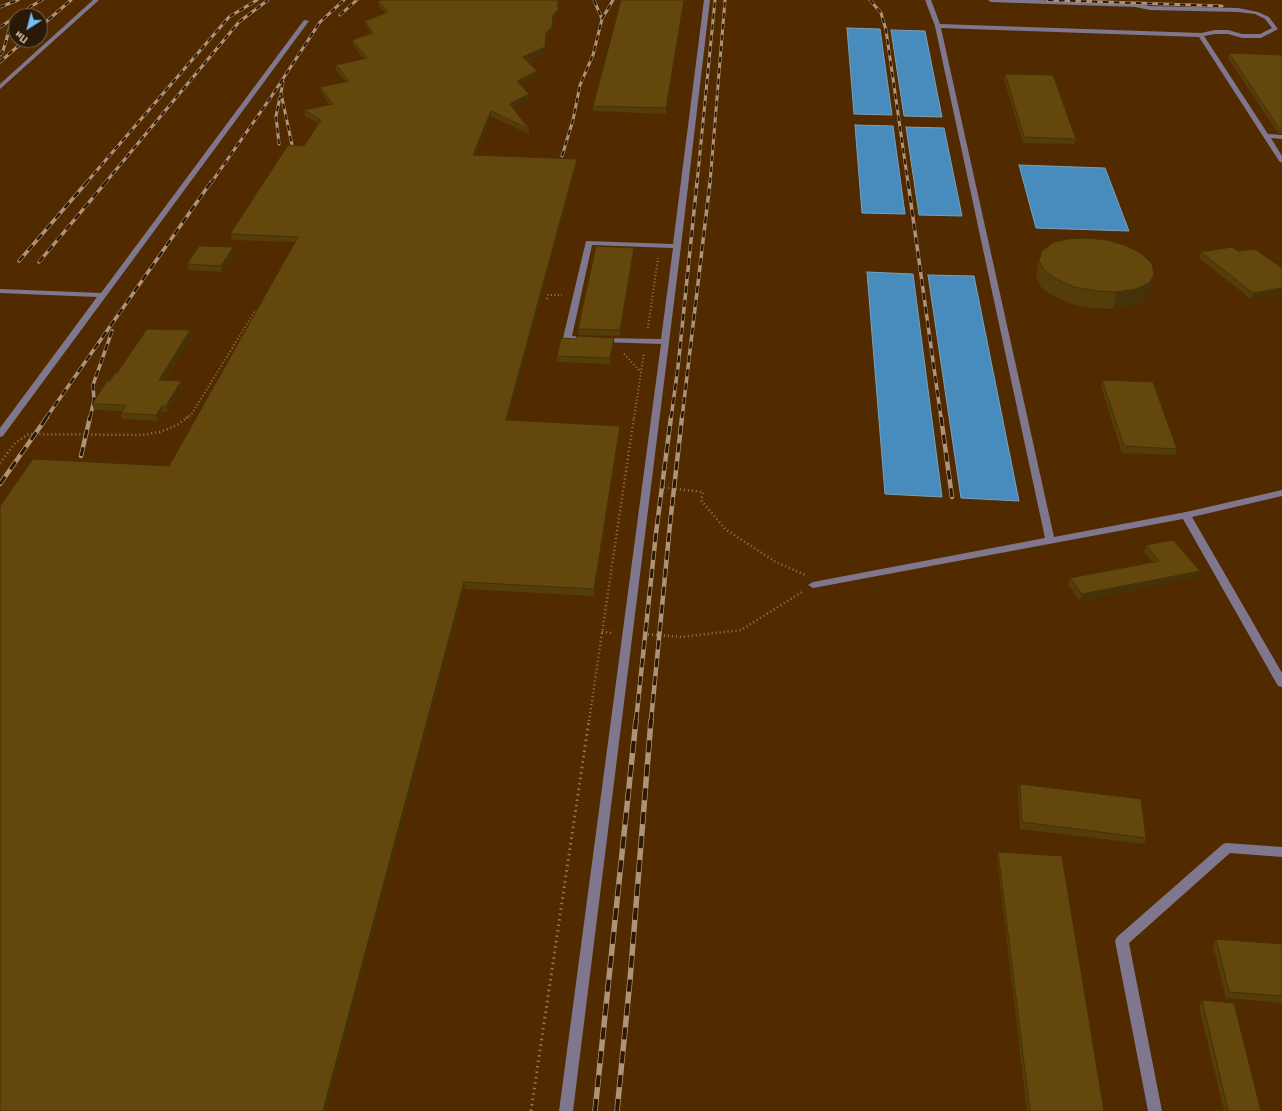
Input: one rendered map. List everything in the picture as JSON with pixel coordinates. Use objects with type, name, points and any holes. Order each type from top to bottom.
[{"type":"street","points":[[0,87],[96,0]]},
{"type":"street","points":[[566,1111],[647,486],[707,0]]},
{"type":"street","points":[[928,0],[938,26],[1050,540]]},
{"type":"street","points":[[938,26],[1201,35],[1215,32],[1228,32],[1242,36],[1261,36],[1275,29],[1267,18],[1256,13],[1238,10],[1150,8],[1135,5],[991,0]]},
{"type":"street","points":[[0,434],[306,21]]},
{"type":"street","points":[[1201,35],[1282,160]]},
{"type":"street","points":[[1266,136],[1282,137]]},
{"type":"street","points":[[665,342],[568,338],[589,243],[677,246]]},
{"type":"street","points":[[0,291],[103,295]]},
{"type":"street","points":[[813,585],[1186,515],[1282,493]]},
{"type":"street","points":[[1186,515],[1282,683]]},
{"type":"street","points":[[1155,1111],[1122,942],[1227,848],[1282,852]]},
{"type":"path","points":[[530,1111],[660,246]]},
{"type":"path","points":[[547,299],[548,295]]},
{"type":"path","points":[[0,463],[14,443],[29,434],[142,435],[160,432],[177,425],[191,415],[255,311],[261,311]]},
{"type":"path","points":[[612,340],[641,373]]},
{"type":"path","points":[[647,486],[703,492],[702,500],[724,529],[774,561],[807,576]]},
{"type":"path","points":[[681,637],[741,630],[813,585]]},
{"type":"water","points":[[847,28],[880,29],[892,115],[854,114]]},
{"type":"water","points":[[891,30],[925,31],[942,117],[904,116]]},
{"type":"water","points":[[855,125],[893,126],[905,214],[862,213]]},
{"type":"water","points":[[906,127],[944,128],[962,216],[919,215]]},
{"type":"water","points":[[1019,165],[1105,168],[1129,231],[1036,228]]},
{"type":"water","points":[[867,272],[913,274],[942,497],[885,494]]},
{"type":"water","points":[[928,275],[974,276],[1019,501],[961,498]]},
{"type":"building","points":[[558,0],[558,10],[553,15],[552,27],[546,33],[545,47],[523,57],[537,71],[517,81],[529,94],[510,104],[529,129],[491,111],[473,155],[577,159],[506,420],[620,426],[594,589],[464,582],[323,1111],[0,1111],[0,506],[33,459],[169,466],[298,237],[230,234],[288,145],[304,146],[321,120],[304,110],[333,104],[320,87],[349,81],[336,65],[367,58],[352,40],[373,33],[365,21],[388,12],[378,1]]},
{"type":"building","points":[[621,0],[684,0],[666,108],[593,106]]},
{"type":"building","points":[[1229,53],[1282,55],[1282,128],[1279,128]]},
{"type":"building","points":[[1005,74],[1053,75],[1076,139],[1024,137]]},
{"type":"building","points":[[1087,238],[1107,240],[1127,246],[1142,254],[1152,264],[1154,274],[1149,283],[1136,289],[1117,292],[1096,291],[1074,287],[1056,279],[1044,270],[1039,260],[1042,251],[1052,243],[1067,239]]},
{"type":"building","points":[[199,246],[233,247],[221,266],[187,264]]},
{"type":"building","points":[[596,246],[634,248],[620,330],[578,329]]},
{"type":"building","points":[[1232,247],[1238,251],[1255,249],[1282,268],[1282,288],[1253,293],[1201,252]]},
{"type":"building","points":[[147,329],[190,330],[159,380],[181,381],[166,406],[162,406],[156,415],[121,413],[126,405],[92,404],[107,381],[110,381],[115,373],[117,373]]},
{"type":"building","points":[[577,336],[614,338],[610,358],[557,356],[561,338],[576,339]]},
{"type":"building","points":[[1102,380],[1153,382],[1177,449],[1124,446]]},
{"type":"building","points":[[1173,540],[1200,571],[1082,594],[1070,578],[1159,561],[1146,545]]},
{"type":"building","points":[[1020,784],[1141,799],[1146,838],[1022,822]]},
{"type":"building","points":[[998,852],[1062,856],[1104,1111],[1030,1111]]},
{"type":"building","points":[[1216,939],[1282,944],[1282,996],[1229,992]]},
{"type":"building","points":[[1202,1000],[1234,1003],[1261,1111],[1228,1111]]},
{"type":"railway","points":[[0,7],[18,0]]},
{"type":"railway","points":[[29,8],[42,0]]},
{"type":"railway","points":[[48,20],[71,0]]},
{"type":"railway","points":[[86,183],[229,17],[257,0]]},
{"type":"railway","points":[[105,183],[239,22],[268,0]]},
{"type":"railway","points":[[211,183],[271,97],[320,22],[344,0]]},
{"type":"railway","points":[[340,15],[357,0]]},
{"type":"railway","points":[[594,0],[602,19]]},
{"type":"railway","points":[[602,19],[613,0]]},
{"type":"railway","points":[[697,183],[715,0]]},
{"type":"railway","points":[[710,183],[725,0]]},
{"type":"railway","points":[[870,0],[881,13],[886,30],[908,183]]},
{"type":"railway","points":[[1048,0],[1222,6]]},
{"type":"railway","points":[[562,156],[573,120],[580,85],[593,55],[602,19]]},
{"type":"railway","points":[[0,27],[8,22]]},
{"type":"railway","points":[[0,55],[3,51],[8,34]]},
{"type":"railway","points":[[0,62],[16,48]]},
{"type":"railway","points":[[283,82],[281,93],[292,145]]},
{"type":"railway","points":[[279,144],[276,116],[280,97]]},
{"type":"railway","points":[[19,261],[87,182]]},
{"type":"railway","points":[[39,262],[106,182]]},
{"type":"railway","points":[[46,418],[211,182]]},
{"type":"railway","points":[[671,418],[678,367],[697,182]]},
{"type":"railway","points":[[682,418],[710,182]]},
{"type":"railway","points":[[908,182],[941,418]]},
{"type":"railway","points":[[90,418],[94,400],[93,385],[112,331]]},
{"type":"railway","points":[[0,484],[47,417]]},
{"type":"railway","points":[[81,456],[90,417]]},
{"type":"railway","points":[[636,721],[656,533],[671,417]]},
{"type":"railway","points":[[651,721],[682,417]]},
{"type":"railway","points":[[941,417],[952,497]]},
{"type":"railway","points":[[595,1111],[636,720]]},
{"type":"railway","points":[[617,1111],[630,980],[651,720]]}]
